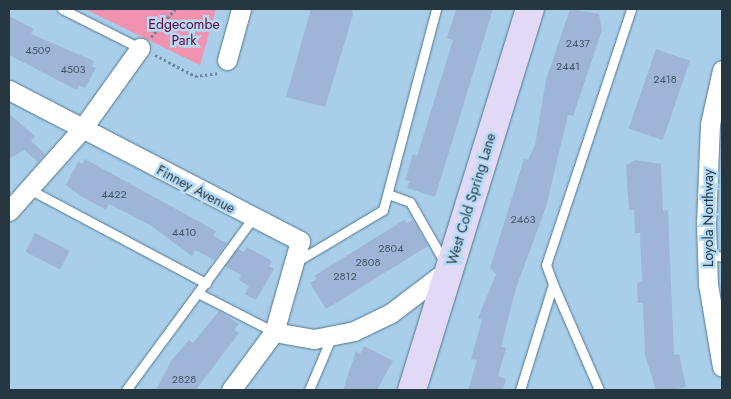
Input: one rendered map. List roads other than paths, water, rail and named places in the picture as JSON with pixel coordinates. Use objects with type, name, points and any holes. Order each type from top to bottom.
[{"type":"main road","name":"West Cold Spring Lane","points":[[412,390],[530,9]]},
{"type":"street","points":[[227,60],[241,9]]},
{"type":"street","points":[[15,198],[82,129],[140,48]]},
{"type":"street","name":"Loyola Northway","points":[[722,70],[710,124],[706,224],[715,255],[722,367]]},
{"type":"street","name":"Finney Avenue","points":[[9,90],[300,241],[274,332],[231,390]]},
{"type":"street","points":[[706,224],[722,200]]},
{"type":"street","points":[[274,332],[331,338],[391,313],[449,269]]},
{"type":"lane","points":[[62,9],[140,48]]},
{"type":"lane","points":[[295,262],[383,210],[436,9]]},
{"type":"lane","points":[[599,390],[546,265],[631,9]]},
{"type":"lane","points":[[388,194],[410,202],[449,269]]},
{"type":"lane","points":[[15,198],[206,283]]},
{"type":"lane","points":[[126,390],[253,218]]},
{"type":"lane","points":[[520,390],[553,284]]},
{"type":"lane","points":[[198,293],[274,332]]},
{"type":"lane","points":[[309,390],[331,338]]},
{"type":"park label","name":"Edgecombe Park","points":[[184,32]]}]
